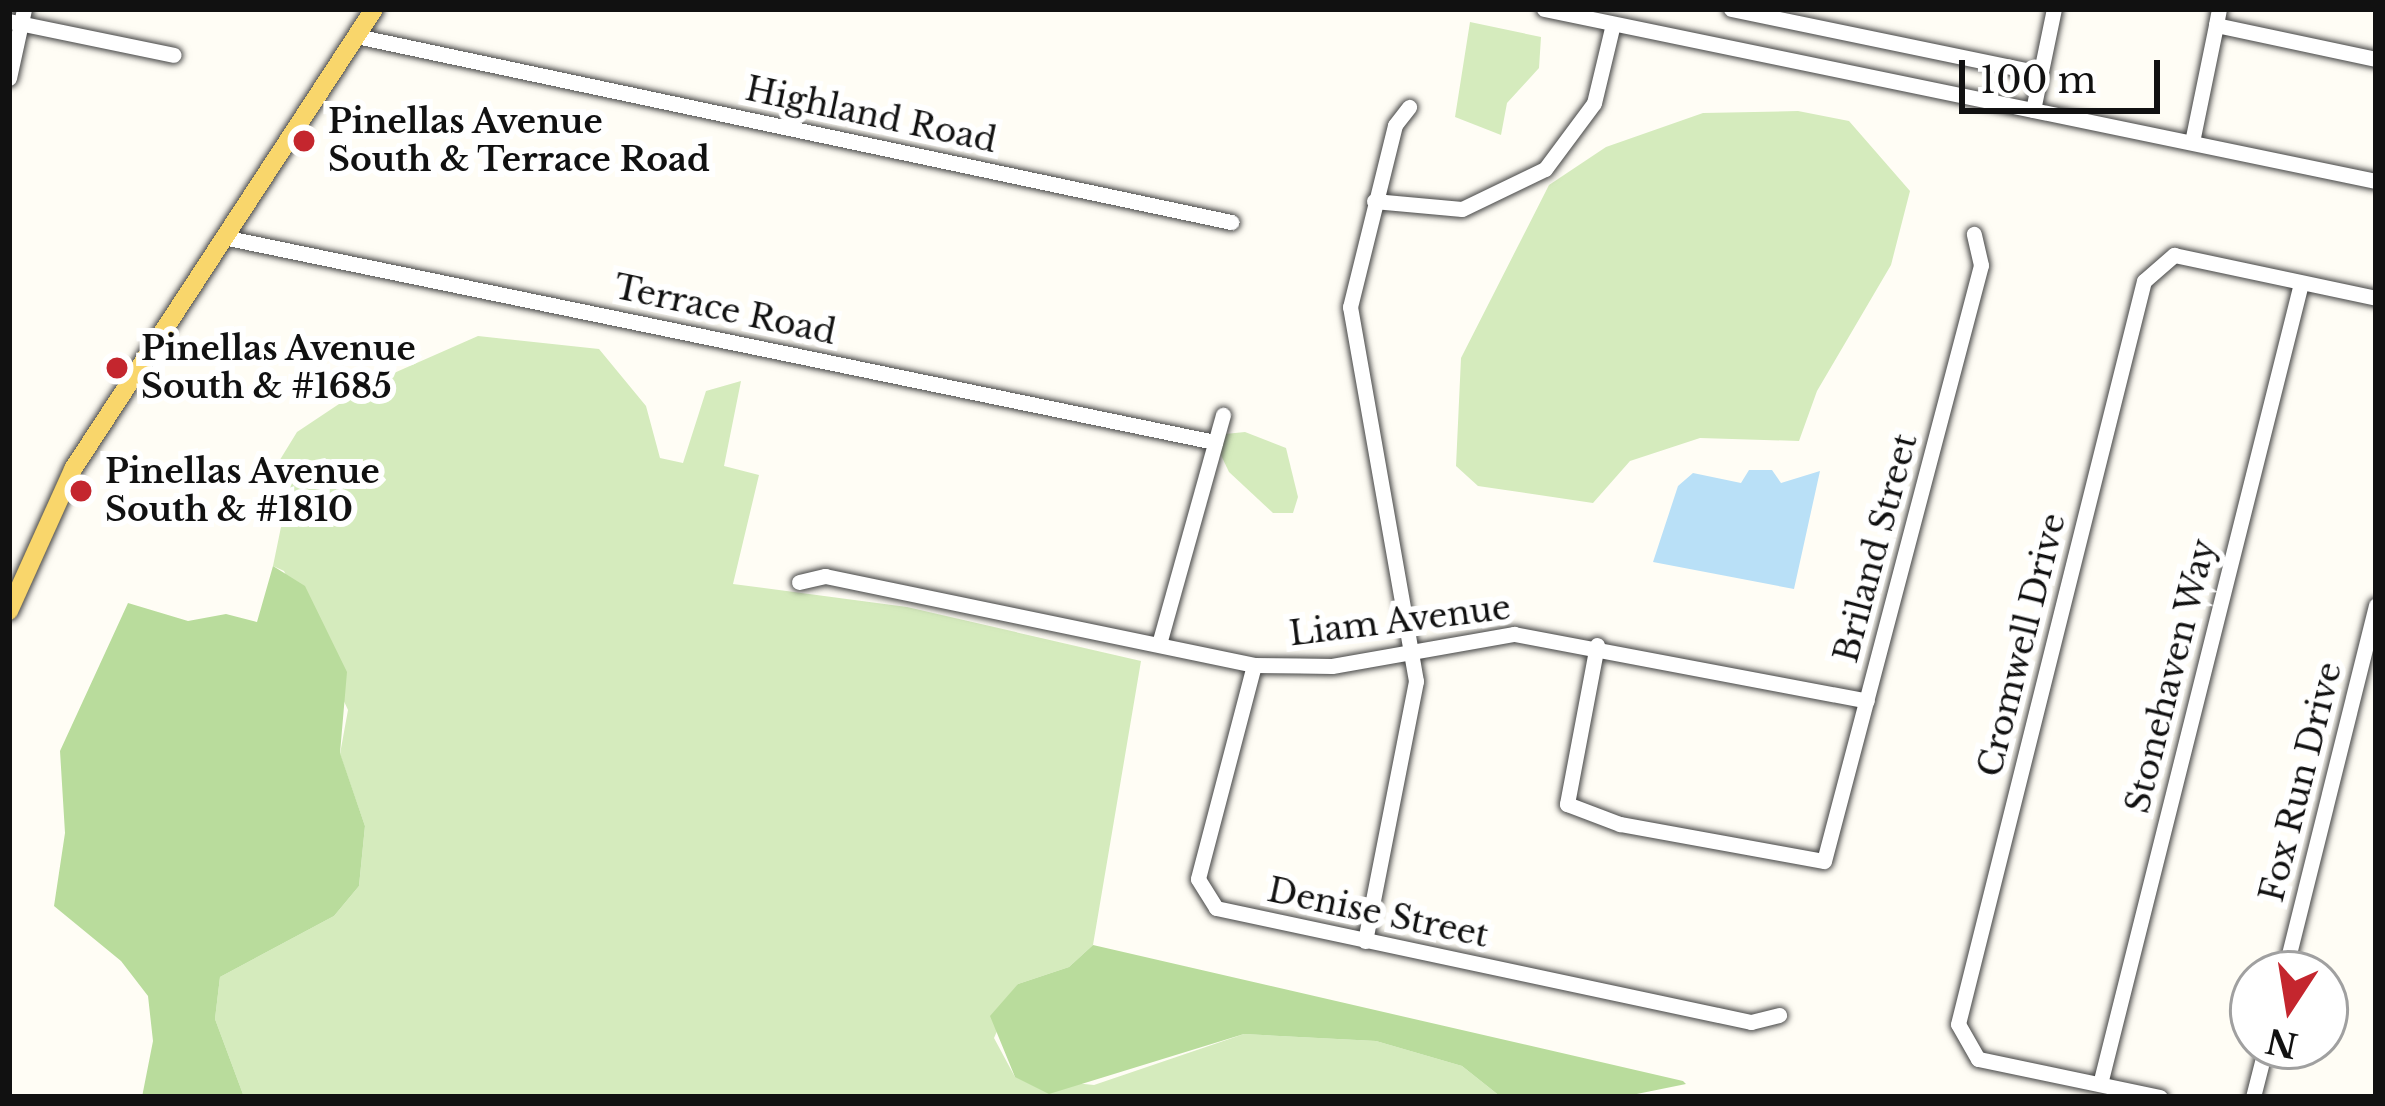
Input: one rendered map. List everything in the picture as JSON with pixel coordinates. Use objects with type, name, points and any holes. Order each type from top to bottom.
[{"type":"main road","points":[[9,611],[73,469],[374,9]]},
{"type":"street","points":[[1544,9],[2376,181]]},
{"type":"street","points":[[1731,9],[2040,73]]},
{"type":"street","points":[[2033,110],[2054,9]]},
{"type":"street","points":[[2192,142],[2218,17],[2376,59]]},
{"type":"street","points":[[9,78],[18,18],[174,55]]},
{"type":"street","points":[[1374,201],[1462,208],[1534,177],[1576,136],[1594,104],[1613,23]]},
{"type":"street","name":"Highland Road","points":[[356,36],[1232,222]]},
{"type":"street","points":[[1365,941],[1415,696],[1412,650],[1350,322],[1374,201],[1395,125],[1409,107]]},
{"type":"street","name":"Briland Street","points":[[1597,645],[1567,804],[1620,824],[1809,862],[1824,861],[1834,844],[1981,265],[1973,234]]},
{"type":"street","name":"Terrace Road","points":[[223,237],[1215,442]]},
{"type":"street","name":"Cromwell Drive","points":[[2099,1084],[1978,1059],[1958,1024],[2144,281],[2174,255],[2301,283]]},
{"type":"street","points":[[2301,283],[2376,298]]},
{"type":"street","name":"Stonehaven Way","points":[[2099,1084],[2301,283]]},
{"type":"street","points":[[1159,644],[1222,415]]},
{"type":"street","name":"Liam Avenue","points":[[799,582],[825,576],[1254,665],[1332,666],[1514,634],[1597,645],[1867,701]]},
{"type":"street","name":"Fox Run Drive","points":[[2290,950],[2376,605]]},
{"type":"street","name":"Denise Street","points":[[1254,665],[1199,886],[1222,910],[1751,1022],[1779,1015]]},
{"type":"street","points":[[2099,1084],[2160,1097]]},
{"type":"green space","points":[[1470,22],[1541,37],[1539,68],[1507,103],[1501,135],[1455,117]]},
{"type":"green space","points":[[1798,111],[1849,121],[1910,191],[1891,265],[1817,391],[1799,441],[1700,438],[1630,461],[1593,503],[1478,486],[1456,466],[1461,358],[1549,185],[1606,147],[1703,113]]},
{"type":"green space","points":[[478,336],[599,349],[646,406],[660,458],[683,463],[706,391],[741,381],[724,466],[759,475],[733,584],[907,607],[1141,661],[1093,945],[1069,967],[1018,984],[994,1038],[1015,1077],[1094,1085],[1244,1034],[1376,1041],[1462,1066],[1501,1097],[244,1097],[215,1019],[220,977],[334,916],[359,886],[365,826],[340,754],[348,710],[284,571],[273,566],[289,488],[270,476],[297,432],[369,384]]},
{"type":"green space","points":[[1245,432],[1286,448],[1298,497],[1293,513],[1273,513],[1229,472],[1219,451],[1225,434]]},
{"type":"green space","points":[[273,566],[305,586],[347,672],[340,753],[365,826],[359,886],[334,916],[220,977],[215,1019],[244,1097],[142,1097],[153,1041],[148,996],[121,961],[54,906],[65,833],[60,751],[128,603],[188,621],[226,614],[257,622]]},
{"type":"green space","points":[[1093,945],[1686,1084],[1622,1097],[1501,1097],[1462,1066],[1376,1041],[1244,1034],[1049,1094],[1015,1077],[990,1016],[1018,984],[1069,967]]},
{"type":"water","points":[[1749,470],[1772,470],[1781,483],[1820,471],[1794,589],[1653,562],[1678,486],[1693,473],[1741,483]]},
{"type":"place","name":"Pinellas Avenue South & Terrace Road","points":[[304,141]]},
{"type":"place","name":"Pinellas Avenue South & #1685","points":[[117,368]]},
{"type":"place","name":"Pinellas Avenue South & #1810","points":[[81,491]]}]
